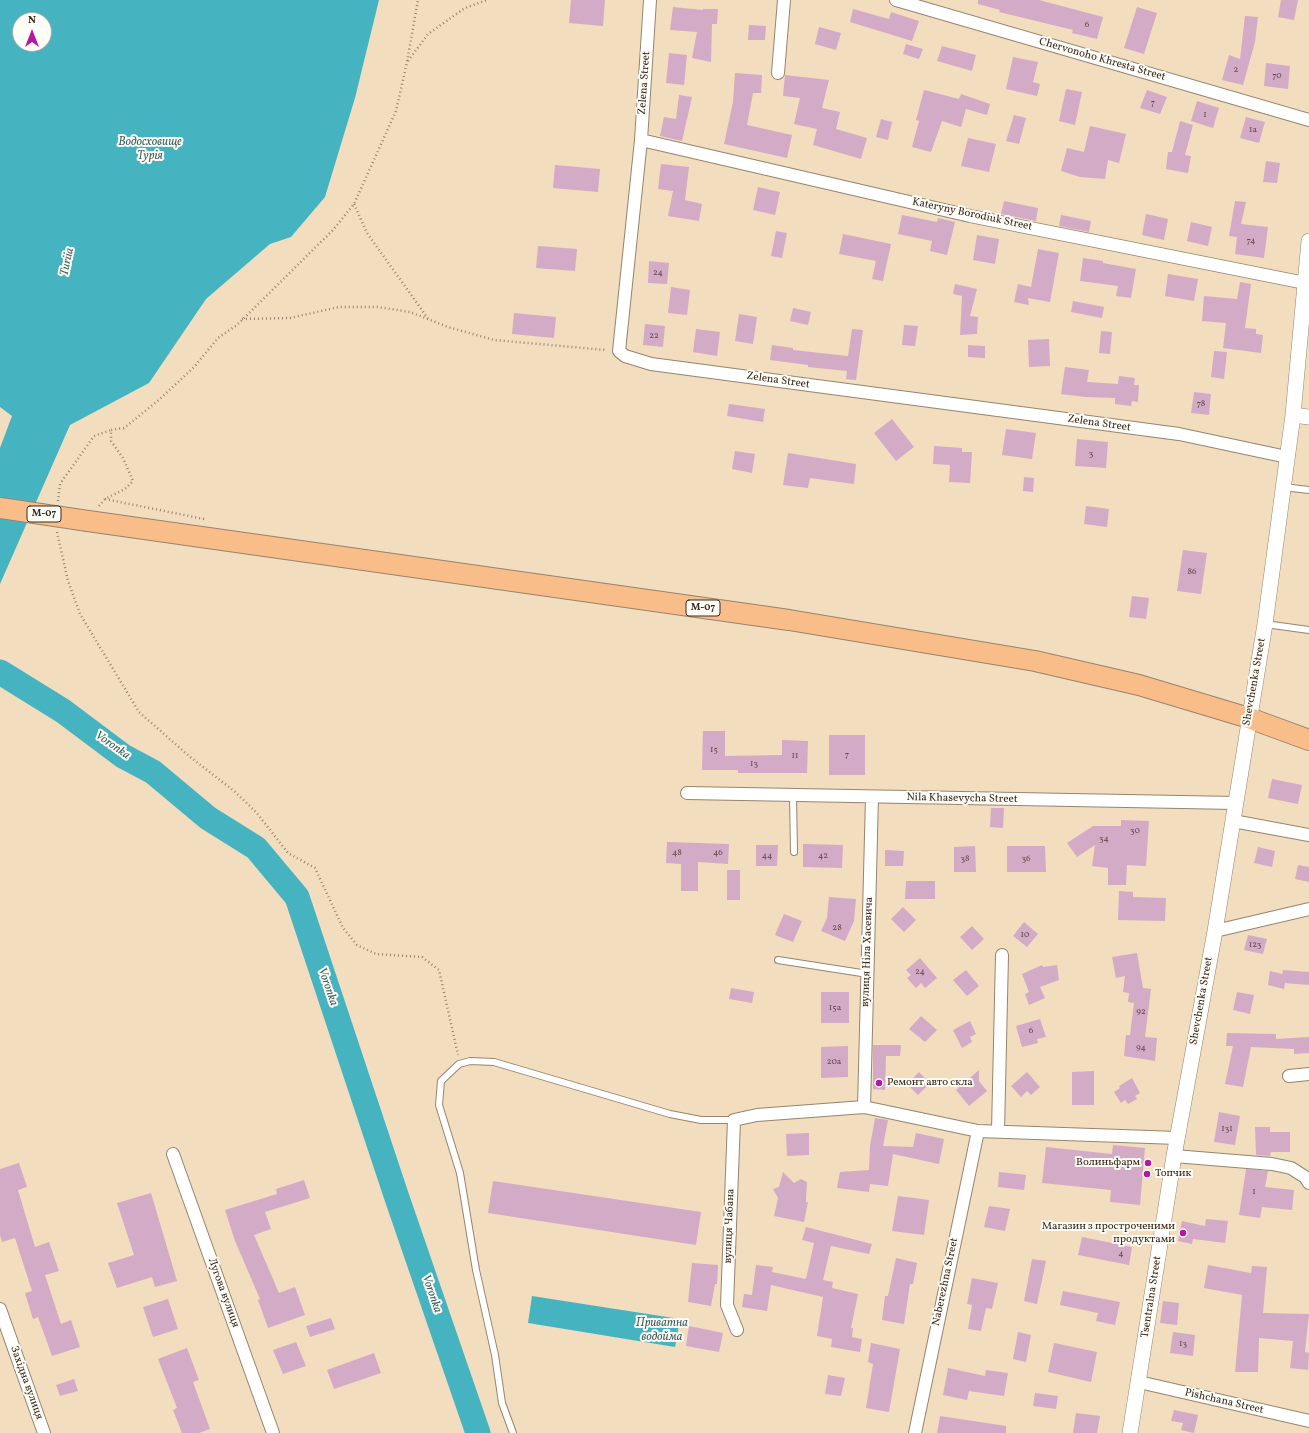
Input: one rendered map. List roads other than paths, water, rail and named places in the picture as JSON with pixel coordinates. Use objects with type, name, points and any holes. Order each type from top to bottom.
[{"type":"highway","name":"М-07","points":[[0,508],[782,619],[1027,660],[1139,685],[1249,718],[1309,740]]},
{"type":"street","name":"Zelena Street","points":[[650,0],[640,140],[619,351],[626,356],[651,364],[1179,434],[1287,457]]},
{"type":"street","points":[[778,73],[784,0]]},
{"type":"street","name":"Chervonoho Khresta Street","points":[[901,1],[1309,120]]},
{"type":"street","name":"Kateryny Borodiuk Street","points":[[640,140],[970,216],[1305,283]]},
{"type":"street","name":"Shevchenka Street","points":[[1178,1138],[1215,931],[1265,624],[1293,415],[1309,241]]},
{"type":"street","points":[[1293,415],[1309,417]]},
{"type":"street","name":"Nila Khasevycha Street","points":[[687,793],[1236,803]]},
{"type":"street","name":"вулиця Ніла Хасевича","points":[[864,1107],[872,797]]},
{"type":"street","points":[[1233,821],[1309,835]]},
{"type":"street","points":[[1215,931],[1309,909]]},
{"type":"street","points":[[998,1131],[1002,955]]},
{"type":"street","points":[[1289,1076],[1309,1074]]},
{"type":"street","points":[[734,1120],[757,1115],[864,1107],[978,1131],[1178,1138]]},
{"type":"street","name":"вулиця Чабана","points":[[734,1120],[727,1305],[737,1330]]},
{"type":"street","name":"Naberezhna Street","points":[[915,1433],[978,1131]]},
{"type":"street","name":"Tsentralna Street","points":[[1130,1433],[1178,1138]]},
{"type":"street","name":"Лугова вулиця","points":[[173,1154],[273,1433]]},
{"type":"street","points":[[1174,1156],[1272,1164],[1291,1168],[1304,1177],[1309,1183]]},
{"type":"street","name":"Західна вулиця","points":[[0,1309],[44,1433]]},
{"type":"street","name":"Pishchana Street","points":[[1138,1382],[1309,1421]]},
{"type":"lane","points":[[1283,487],[1309,490]]},
{"type":"lane","points":[[1265,624],[1309,630]]},
{"type":"lane","points":[[793,796],[794,852]]},
{"type":"lane","points":[[778,960],[868,974]]},
{"type":"lane","points":[[513,1433],[502,1403],[495,1355],[476,1270],[460,1173],[439,1105],[441,1081],[448,1072],[459,1064],[470,1061],[494,1062],[670,1114],[701,1120],[734,1120]]},
{"type":"water","name":"Водосховище Турія","points":[[0,0],[379,0],[355,98],[325,197],[291,237],[270,244],[206,299],[149,383],[70,425],[0,584],[0,448],[12,416],[0,407]]},
{"type":"water","name":"Приватна водойма","points":[[532,1296],[680,1319],[675,1347],[528,1323]]},
{"type":"waterway","name":"Voronka","points":[[0,672],[63,711],[123,756],[153,772],[208,818],[256,848],[297,897],[396,1195],[478,1433]]},
{"type":"place","name":"Ремонт авто скла","points":[[879,1083]]},
{"type":"place","name":"Волиньфарм","points":[[1148,1163]]},
{"type":"place","name":"Топчик","points":[[1147,1174]]},
{"type":"place","name":"Магазин з простроченими продуктами","points":[[1183,1233]]},
{"type":"water label","name":"Turiia","points":[[68,262]]}]
